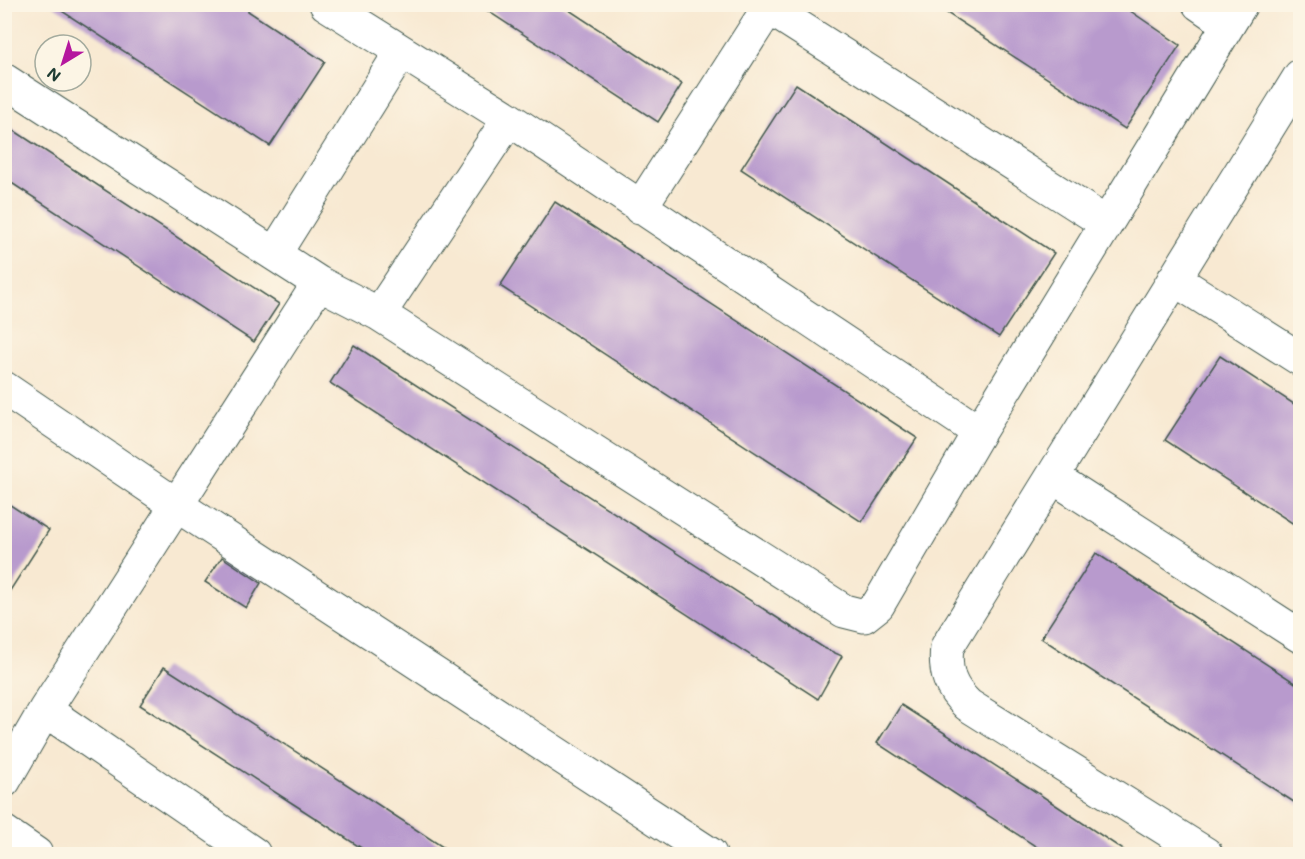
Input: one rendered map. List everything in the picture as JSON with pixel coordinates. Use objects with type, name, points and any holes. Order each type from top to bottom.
[{"type":"street","points":[[326,4],[509,119],[979,432]]},
{"type":"street","points":[[4,80],[319,283],[379,314],[844,611],[864,616],[878,605],[979,432],[1234,14],[1199,4]]},
{"type":"street","points":[[640,207],[768,6],[1106,223]]},
{"type":"street","points":[[275,253],[401,52]]},
{"type":"street","points":[[1206,855],[968,705],[949,681],[946,666],[947,647],[1300,76]]},
{"type":"street","points":[[379,314],[509,119]]},
{"type":"street","points":[[1174,279],[1300,359]]},
{"type":"street","points":[[4,781],[45,710],[319,283]]},
{"type":"street","points":[[4,388],[178,506],[710,855]]},
{"type":"street","points":[[1053,477],[1300,636]]},
{"type":"street","points":[[45,710],[255,855]]},
{"type":"street","points":[[4,832],[36,855]]},
{"type":"building","points":[[51,4],[248,4],[248,11],[325,62],[270,146]]},
{"type":"building","points":[[477,4],[560,4],[682,84],[658,122]]},
{"type":"building","points":[[933,4],[1120,4],[1180,45],[1125,129]]},
{"type":"building","points":[[796,84],[1054,253],[999,337],[741,169]]},
{"type":"building","points":[[4,124],[279,304],[254,342],[4,178]]},
{"type":"building","points":[[555,202],[917,438],[862,522],[500,286]]},
{"type":"building","points":[[354,345],[824,648],[842,656],[818,699],[330,383]]},
{"type":"building","points":[[1220,356],[1300,408],[1300,528],[1165,440]]},
{"type":"building","points":[[4,501],[49,530],[4,600]]},
{"type":"building","points":[[1096,553],[1300,686],[1300,806],[1041,638]]},
{"type":"building","points":[[222,557],[261,583],[246,608],[205,582]]},
{"type":"building","points":[[164,667],[455,855],[372,855],[140,705]]},
{"type":"building","points":[[901,705],[1131,855],[1049,855],[877,743]]}]
